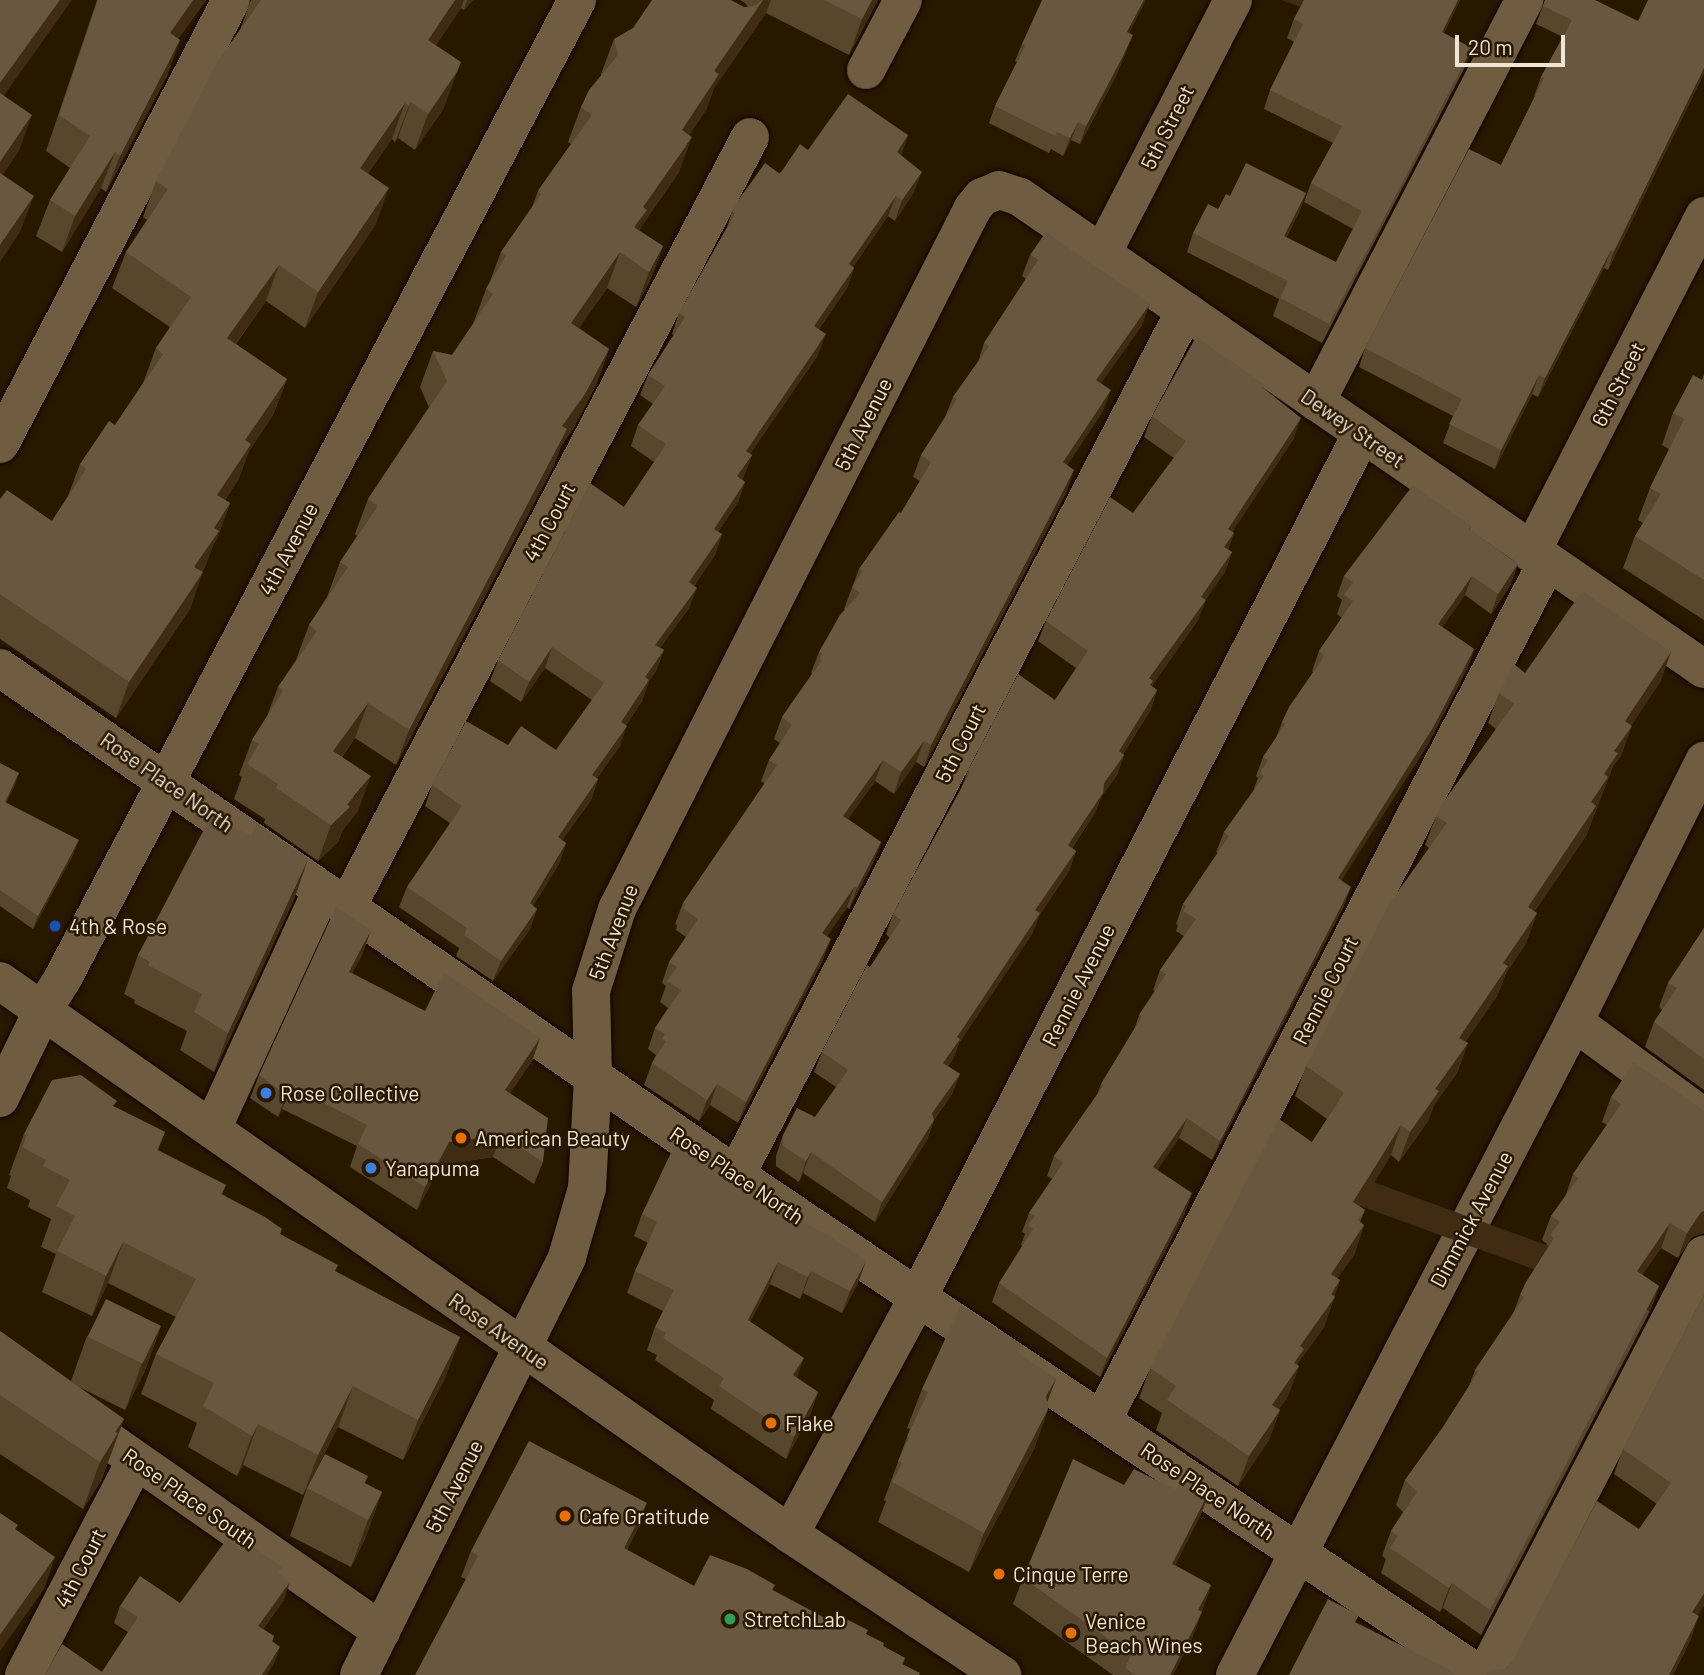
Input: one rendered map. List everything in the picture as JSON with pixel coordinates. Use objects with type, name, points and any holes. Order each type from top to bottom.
[{"type":"street","points":[[0,444],[231,0]]},
{"type":"street","name":"4th Avenue","points":[[0,1098],[43,1010],[577,0]]},
{"type":"street","points":[[866,70],[903,0]]},
{"type":"street","name":"5th Street","points":[[1102,254],[1233,0]]},
{"type":"street","points":[[1316,402],[1524,0]]},
{"type":"street","name":"4th Court","points":[[212,1129],[750,137]]},
{"type":"street","name":"Dewey Street","points":[[999,190],[1020,197],[1704,669]]},
{"type":"street","name":"5th Avenue","points":[[359,1675],[567,1257],[587,1188],[593,1077],[591,991],[617,909],[973,208],[982,197],[999,190]]},
{"type":"street","name":"6th Street","points":[[1539,557],[1704,216]]},
{"type":"street","name":"5th Court","points":[[736,1175],[1185,311]]},
{"type":"street","name":"Rennie Avenue","points":[[790,1534],[918,1297],[1362,433]]},
{"type":"street","name":"Rennie Court","points":[[1103,1419],[1539,557]]},
{"type":"street","name":"Rose Place North","points":[[0,667],[736,1175],[1483,1675]]},
{"type":"street","name":"Dimmick Avenue","points":[[1235,1675],[1574,1022],[1704,761]]},
{"type":"street","name":"Rose Avenue","points":[[0,981],[522,1348],[998,1674]]},
{"type":"street","points":[[1574,1022],[1704,1117]]},
{"type":"street","points":[[1483,1675],[1704,1255]]},
{"type":"street","name":"Rose Place South","points":[[0,1365],[382,1631]]},
{"type":"street","name":"4th Court","points":[[24,1675],[136,1460]]},
{"type":"building","points":[[0,0],[60,0],[0,83]]},
{"type":"building","points":[[98,0],[193,0],[170,33],[180,40],[120,156],[115,152],[75,216],[50,200],[90,136],[59,115]]},
{"type":"building","points":[[261,0],[455,0],[428,40],[461,62],[428,114],[411,102],[409,106],[405,103],[360,168],[389,188],[318,292],[279,265],[227,338],[287,379],[245,440],[251,444],[217,495],[230,503],[214,528],[219,531],[194,567],[203,572],[129,682],[0,594],[0,499],[7,490],[52,521],[86,469],[80,464],[109,421],[115,425],[163,354],[156,348],[191,297],[126,252],[168,189],[156,181],[218,61]]},
{"type":"building","points":[[652,0],[731,0],[744,7],[755,6],[763,0],[714,71],[719,74],[682,130],[692,137],[643,207],[647,210],[634,227],[663,246],[649,272],[620,252],[571,323],[609,349],[585,394],[562,426],[567,429],[409,730],[368,703],[333,751],[371,776],[347,804],[350,807],[331,825],[276,788],[278,784],[247,764],[259,744],[252,740],[283,691],[278,687],[317,631],[309,625],[348,567],[340,562],[376,509],[377,505],[368,499],[447,381],[433,351],[452,355],[493,294],[486,289],[506,256],[501,252],[541,194],[538,191],[592,115],[581,107],[589,90],[618,55],[614,39],[633,28]]},
{"type":"building","points":[[824,0],[872,0],[862,19]]},
{"type":"building","points":[[1042,0],[1144,0],[1127,32],[1133,35],[1086,126],[1078,122],[1070,138],[1057,132],[1055,136],[995,106],[1025,46],[1022,44]]},
{"type":"building","points":[[1304,0],[1458,0],[1442,32],[1472,48],[1329,324],[1280,298],[1288,281],[1193,233],[1208,204],[1218,209],[1226,194],[1230,196],[1246,163],[1306,193],[1284,236],[1336,262],[1362,211],[1311,183],[1342,126],[1270,90],[1303,24],[1294,19]]},
{"type":"building","points":[[1545,0],[1595,0],[1638,21],[1648,0],[1704,0],[1704,68],[1614,251],[1611,250],[1545,378],[1539,375],[1501,450],[1449,424],[1462,399],[1365,348],[1469,149],[1501,165],[1544,78],[1541,77],[1572,20],[1543,6]]},
{"type":"building","points":[[0,93],[32,115],[0,162]]},
{"type":"building","points":[[848,94],[908,135],[897,152],[922,172],[902,200],[896,196],[849,264],[854,268],[814,326],[826,334],[746,451],[752,455],[737,476],[745,482],[714,529],[722,534],[689,582],[697,588],[655,645],[664,650],[645,677],[649,680],[621,722],[627,726],[592,775],[598,779],[558,837],[566,843],[530,903],[537,909],[501,961],[464,935],[467,928],[407,887],[462,806],[432,785],[466,721],[508,745],[521,726],[556,750],[604,683],[552,647],[529,682],[498,660],[590,483],[624,507],[666,444],[638,425],[665,386],[648,375],[685,317],[679,313],[735,213],[732,211],[737,202],[765,163],[780,174],[800,144],[808,150]]},
{"type":"building","points":[[0,173],[34,196],[0,245]]},
{"type":"building","points":[[1046,232],[1150,304],[1096,380],[1111,390],[1063,462],[1074,470],[931,745],[924,741],[901,772],[883,760],[843,816],[881,842],[857,888],[855,886],[822,933],[831,939],[746,1102],[717,1084],[707,1100],[652,1063],[666,1041],[662,1039],[665,1034],[655,1028],[681,990],[667,981],[677,967],[669,962],[698,919],[683,908],[686,904],[683,903],[777,765],[769,760],[792,725],[782,717],[822,660],[822,654],[819,652],[840,615],[860,593],[852,587],[863,571],[859,569],[899,512],[901,513],[931,462],[921,455],[957,399],[953,397],[989,346],[984,343],[1038,260],[1030,255]]},
{"type":"building","points":[[1196,337],[1264,384],[1262,387],[1301,418],[1228,529],[1234,533],[1224,547],[1232,552],[1201,597],[1206,600],[1149,678],[1153,681],[1150,685],[1157,690],[1119,751],[1124,755],[1104,783],[1103,793],[1068,845],[1076,851],[1035,910],[1040,913],[957,1037],[960,1039],[943,1063],[960,1074],[932,1113],[934,1120],[882,1202],[811,1152],[806,1161],[783,1146],[783,1135],[797,1108],[815,1117],[848,1070],[822,1052],[867,965],[870,967],[901,920],[893,914],[970,772],[968,770],[1018,674],[1055,700],[1088,651],[1046,621],[1110,497],[1133,513],[1186,441],[1152,416]]},
{"type":"building","points":[[1693,375],[1702,380],[1704,375],[1704,580],[1635,536],[1661,494],[1650,488],[1684,419],[1673,413]]},
{"type":"building","points":[[1413,485],[1471,526],[1469,529],[1518,564],[1498,594],[1472,576],[1438,624],[1474,649],[1434,726],[1338,878],[1351,887],[1220,1141],[1187,1118],[1153,1167],[1192,1193],[1107,1358],[999,1283],[1033,1229],[1028,1225],[1035,1216],[1029,1213],[1063,1163],[1054,1156],[1103,1086],[1101,1084],[1142,1016],[1139,1015],[1166,974],[1160,970],[1196,919],[1183,911],[1186,906],[1183,904],[1229,836],[1224,832],[1264,776],[1260,773],[1268,760],[1263,757],[1285,724],[1282,722],[1289,707],[1323,658],[1324,655],[1319,651],[1353,601],[1344,595],[1353,582],[1344,576]]},
{"type":"building","points":[[1582,591],[1671,652],[1625,721],[1632,726],[1614,751],[1618,753],[1604,774],[1608,777],[1591,802],[1596,806],[1528,907],[1537,913],[1503,963],[1508,966],[1459,1038],[1468,1043],[1435,1089],[1439,1091],[1410,1132],[1401,1125],[1353,1202],[1365,1210],[1358,1220],[1364,1225],[1331,1274],[1340,1280],[1331,1294],[1335,1297],[1300,1346],[1304,1349],[1294,1363],[1299,1366],[1272,1405],[1280,1410],[1249,1456],[1167,1400],[1176,1386],[1150,1368],[1279,1119],[1312,1142],[1344,1093],[1306,1066],[1391,901],[1447,823],[1436,816],[1442,804],[1514,704],[1499,693],[1514,664],[1525,673]]},
{"type":"building","points":[[0,763],[19,773],[5,802],[79,840],[38,916],[0,890]]},
{"type":"building","points":[[211,816],[251,836],[257,824],[308,859],[228,1033],[194,1012],[202,994],[148,965],[150,962],[138,955]]},
{"type":"building","points":[[336,907],[371,930],[349,972],[425,1011],[444,972],[540,1038],[505,1090],[548,1118],[543,1162],[501,1135],[449,1142],[425,1187],[358,1144],[367,1125],[291,1086],[286,1095],[259,1075]]},
{"type":"building","points":[[1704,928],[1704,1059],[1654,1022],[1677,988],[1668,983]]},
{"type":"building","points":[[1634,1062],[1704,1111],[1704,1211],[1687,1233],[1670,1223],[1637,1271],[1659,1286],[1490,1610],[1452,1583],[1449,1588],[1390,1548],[1398,1536],[1391,1531],[1417,1492],[1405,1480],[1443,1427],[1478,1372],[1475,1370],[1524,1297],[1520,1295],[1526,1282],[1554,1238],[1550,1235],[1560,1222],[1551,1216],[1578,1178],[1573,1174],[1621,1104],[1611,1097]]},
{"type":"building","points":[[81,1075],[117,1101],[113,1106],[165,1132],[157,1150],[226,1185],[221,1194],[265,1217],[282,1229],[280,1234],[338,1265],[335,1271],[460,1337],[418,1420],[353,1386],[318,1455],[258,1424],[252,1436],[203,1406],[214,1383],[156,1354],[196,1279],[123,1242],[106,1276],[57,1251],[75,1216],[56,1206],[70,1180],[43,1166],[46,1160],[22,1147],[27,1135],[24,1134],[52,1080]]},
{"type":"building","points":[[677,1140],[714,1158],[710,1168],[757,1192],[754,1198],[829,1236],[866,1261],[850,1291],[811,1271],[808,1277],[778,1262],[748,1320],[804,1358],[793,1375],[818,1392],[794,1437],[719,1386],[724,1378],[663,1338],[666,1333],[655,1327],[674,1290],[635,1271],[657,1222],[642,1214]]},
{"type":"building","points":[[1704,1295],[1704,1594],[1692,1612],[1699,1616],[1669,1675],[1486,1675],[1487,1672],[1505,1669],[1513,1660],[1597,1501],[1639,1529],[1671,1483],[1623,1449]]},
{"type":"building","points":[[106,1299],[161,1326],[142,1363],[88,1337]]},
{"type":"building","points":[[961,1305],[1022,1345],[1018,1353],[1056,1379],[1046,1396],[1048,1409],[984,1533],[892,1482],[902,1463],[898,1461],[909,1438],[907,1437],[928,1392],[922,1389]]},
{"type":"building","points":[[0,1331],[124,1419],[100,1462],[0,1395]]},
{"type":"building","points":[[529,1441],[647,1503],[624,1548],[694,1586],[710,1555],[747,1569],[775,1585],[772,1590],[836,1624],[840,1616],[868,1630],[866,1634],[905,1658],[902,1664],[920,1673],[919,1675],[415,1675],[478,1556],[471,1551]]},
{"type":"building","points":[[325,1454],[368,1476],[364,1483],[382,1492],[368,1520],[307,1488]]},
{"type":"building","points":[[1073,1459],[1124,1485],[1134,1469],[1176,1490],[1182,1479],[1185,1481],[1190,1474],[1211,1488],[1172,1564],[1211,1585],[1198,1610],[1202,1612],[1170,1675],[1135,1675],[1125,1668],[1131,1655],[1023,1578]]},
{"type":"building","points":[[0,1513],[18,1525],[15,1529],[55,1557],[0,1635]]},
{"type":"building","points":[[226,1540],[244,1552],[249,1544],[282,1567],[278,1573],[290,1582],[258,1626],[274,1636],[272,1641],[280,1647],[262,1675],[45,1675],[62,1644],[102,1672],[138,1617],[120,1606],[140,1576],[180,1603]]},
{"type":"building","points":[[1328,1599],[1359,1615],[1355,1622],[1456,1675],[1289,1675]]},
{"type":"place","name":"4th & Rose","points":[[55,926]]},
{"type":"place","name":"Rose Collective","points":[[266,1093]]},
{"type":"place","name":"American Beauty","points":[[461,1138]]},
{"type":"place","name":"Yanapuma","points":[[371,1168]]},
{"type":"place","name":"Flake","points":[[771,1423]]},
{"type":"place","name":"Cafe Gratitude","points":[[565,1516]]},
{"type":"place","name":"Cinque Terre","points":[[999,1574]]},
{"type":"place","name":"StretchLab","points":[[730,1619]]},
{"type":"place","name":"Venice Beach Wines","points":[[1071,1633]]}]
